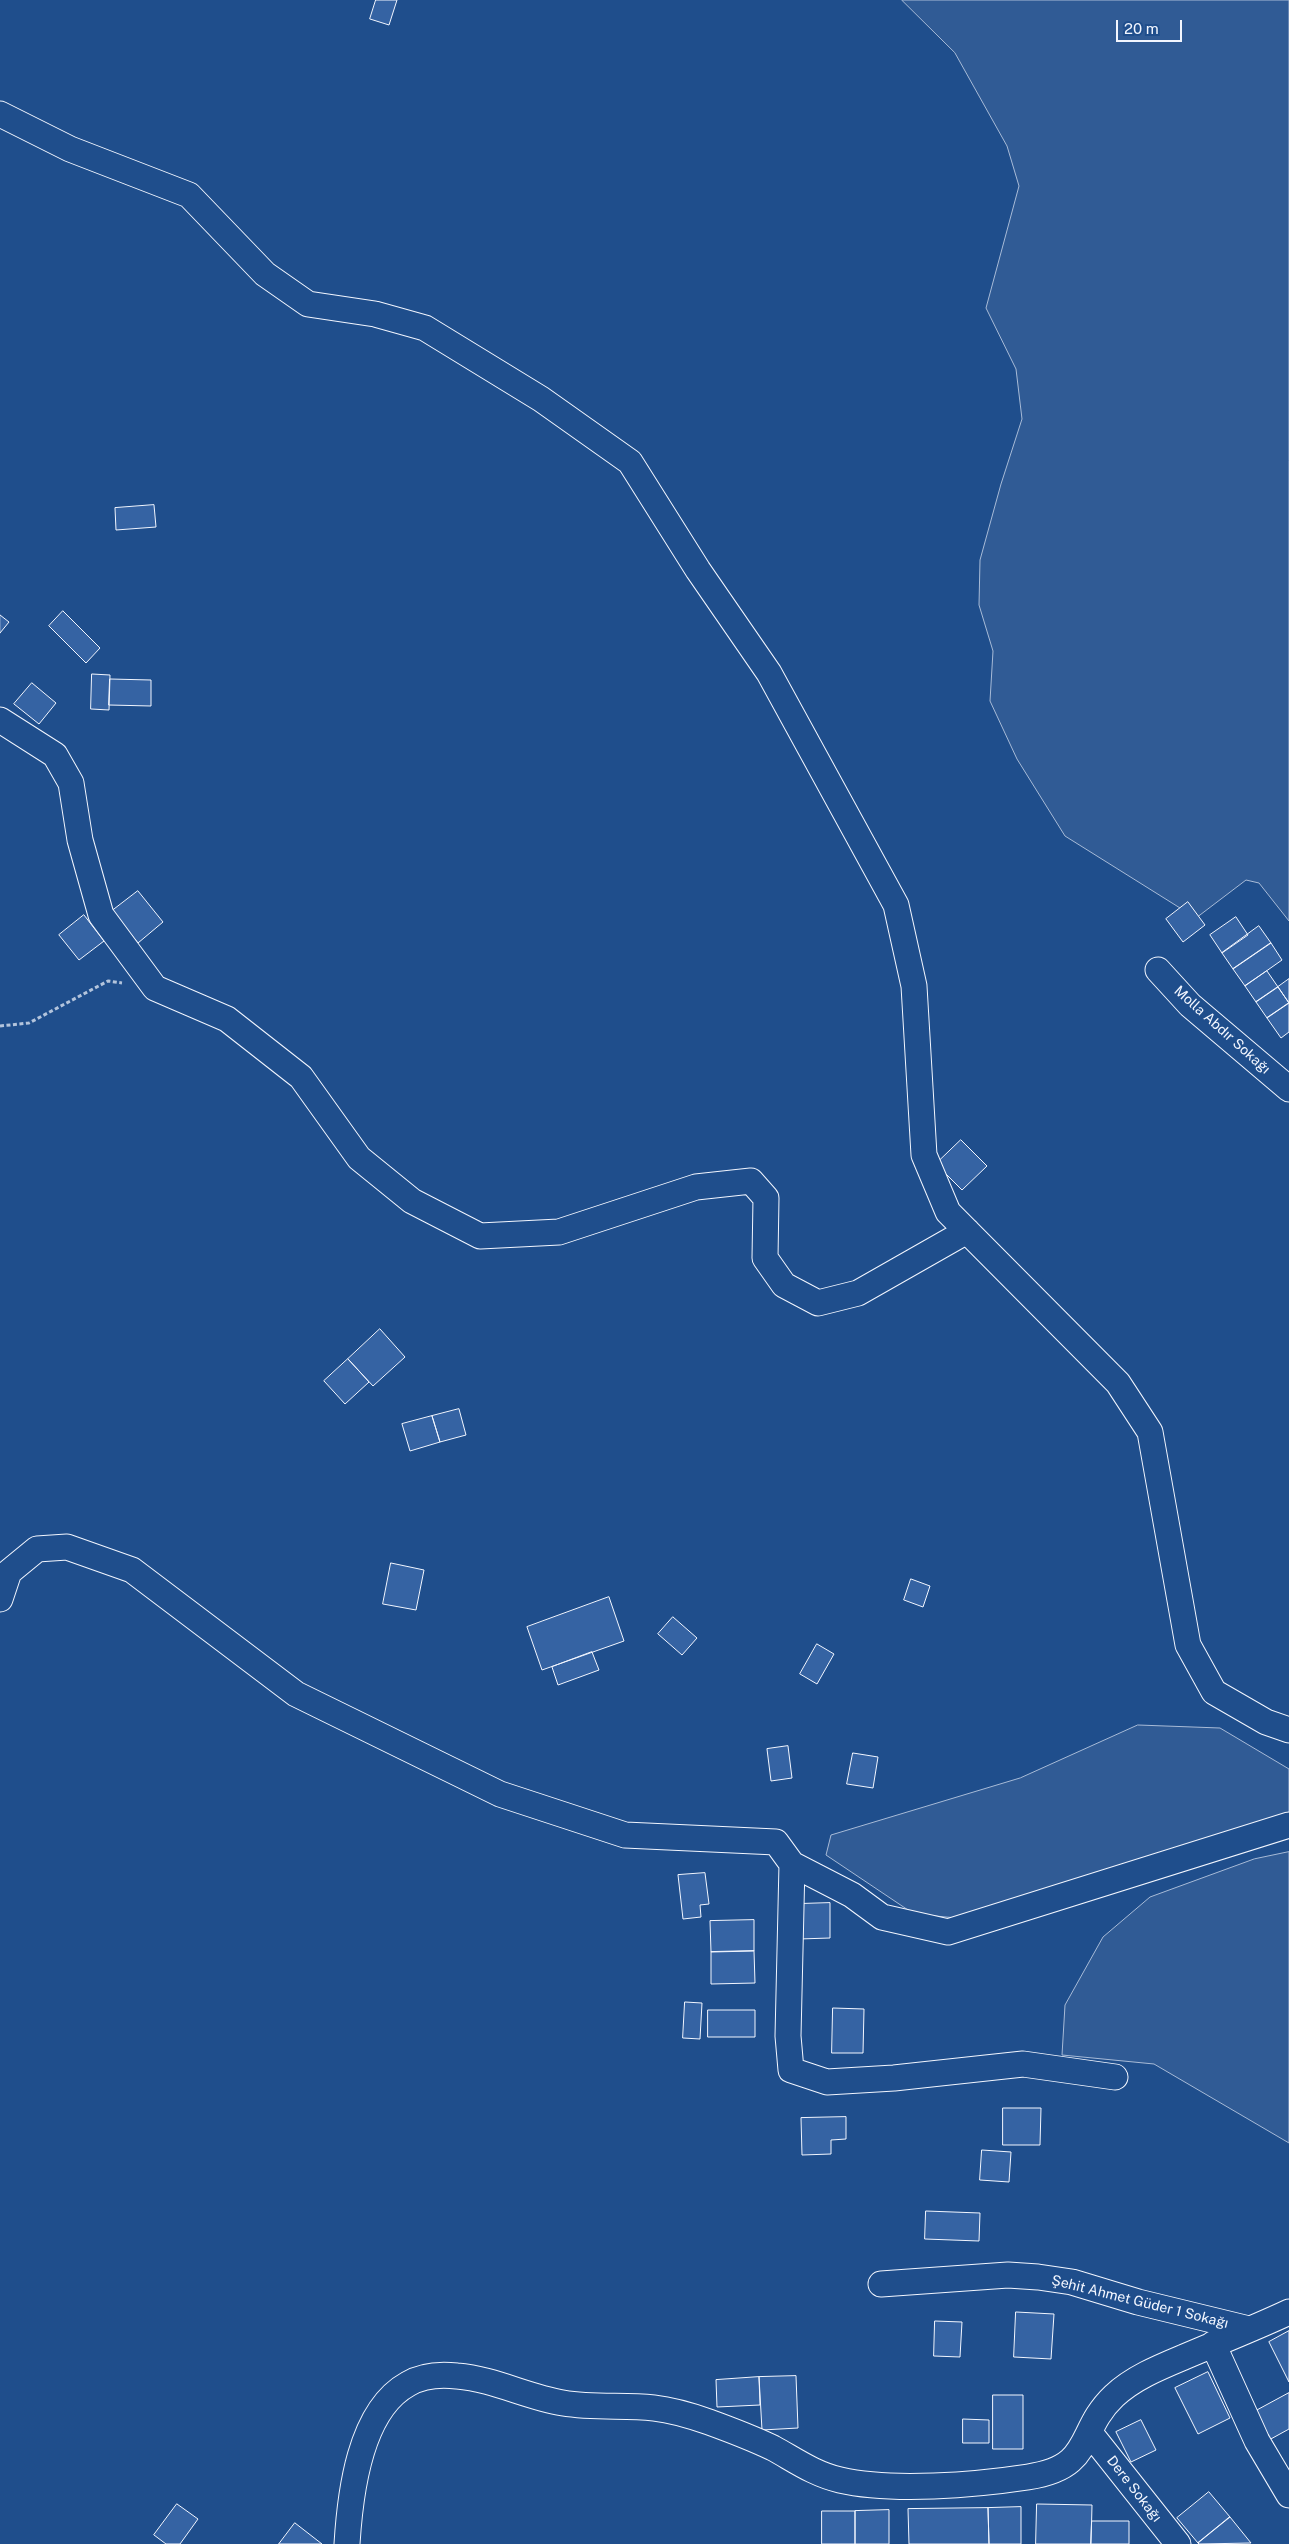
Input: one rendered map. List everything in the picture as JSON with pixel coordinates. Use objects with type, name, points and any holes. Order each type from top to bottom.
[{"type":"street","points":[[0,114],[70,149],[189,194],[266,274],[308,304],[375,314],[425,328],[541,399],[630,462],[698,570],[768,673],[896,905],[914,986],[924,1155],[948,1212],[1118,1383],[1150,1432],[1188,1645],[1214,1692],[1266,1722],[1289,1730]]},
{"type":"street","points":[[0,720],[55,755],[71,783],[80,840],[101,915],[155,988],[227,1019],[301,1077],[359,1158],[412,1201],[480,1236],[559,1232],[696,1187],[751,1181],[766,1198],[765,1258],[784,1285],[818,1303],[858,1293],[967,1231]]},
{"type":"street","name":"Molla Abdır Sokağı","points":[[1158,970],[1205,1018],[1289,1089]]},
{"type":"street","points":[[0,1598],[9,1572],[37,1549],[67,1547],[132,1570],[296,1694],[500,1794],[625,1835],[776,1842],[792,1864],[852,1895],[882,1917],[948,1932],[1289,1825]]},
{"type":"street","points":[[792,1864],[788,2036],[791,2070],[828,2082],[894,2078],[1023,2064],[1115,2077]]},
{"type":"street","name":"Şehit Ahmet Güder 1 Sokağı","points":[[881,2284],[1008,2275],[1038,2277],[1072,2282],[1138,2302],[1249,2329]]},
{"type":"street","points":[[347,2544],[352,2486],[369,2434],[383,2407],[395,2393],[424,2376],[458,2376],[560,2403],[656,2408],[705,2421],[751,2437],[820,2474],[865,2484],[954,2484],[1050,2473],[1074,2460],[1100,2413],[1114,2396],[1130,2383],[1213,2344],[1289,2312]]},
{"type":"street","points":[[1213,2344],[1257,2441],[1289,2494]]},
{"type":"street","name":"Dere Sokağı","points":[[1090,2433],[1178,2544]]},
{"type":"path","points":[[0,1026],[29,1023],[108,981],[155,988]]},
{"type":"shaded area","points":[[902,0],[1289,0],[1289,921],[1259,883],[1246,880],[1196,918],[1065,836],[1017,759],[990,701],[993,651],[979,605],[980,560],[1001,484],[1022,419],[1016,369],[986,308],[1019,186],[1007,146],[955,53]]},
{"type":"shaded area","points":[[1138,1725],[1220,1728],[1289,1769],[1289,1813],[957,1918],[914,1914],[826,1855],[831,1835],[1020,1778]]},
{"type":"shaded area","points":[[1289,1852],[1289,2143],[1154,2064],[1062,2055],[1065,2005],[1103,1937],[1150,1897],[1254,1859]]},
{"type":"building","points":[[376,0],[397,0],[389,25],[370,19]]},
{"type":"building","points":[[154,505],[156,527],[116,530],[115,508]]},
{"type":"building","points":[[63,611],[100,648],[86,663],[49,626]]},
{"type":"building","points":[[0,615],[9,622],[0,633]]},
{"type":"building","points":[[92,674],[110,675],[109,710],[91,709]]},
{"type":"building","points":[[110,679],[151,680],[151,706],[109,705]]},
{"type":"building","points":[[32,683],[56,703],[39,724],[14,704]]},
{"type":"building","points":[[138,891],[163,922],[138,943],[112,911]]},
{"type":"building","points":[[1188,902],[1205,925],[1183,942],[1166,919]]},
{"type":"building","points":[[84,915],[104,941],[79,960],[59,935]]},
{"type":"building","points":[[1236,917],[1248,935],[1222,953],[1210,935]]},
{"type":"building","points":[[1259,926],[1271,943],[1233,969],[1222,953]]},
{"type":"building","points":[[1271,943],[1282,960],[1245,986],[1233,969]]},
{"type":"building","points":[[1267,971],[1278,987],[1256,1002],[1245,986]]},
{"type":"building","points":[[1289,979],[1289,1003],[1278,987]]},
{"type":"building","points":[[1278,987],[1289,1003],[1267,1018],[1256,1002]]},
{"type":"building","points":[[1289,1003],[1289,1032],[1281,1038],[1267,1018]]},
{"type":"building","points":[[961,1140],[987,1166],[962,1190],[936,1164]]},
{"type":"building","points":[[380,1329],[405,1357],[373,1386],[348,1359]]},
{"type":"building","points":[[348,1359],[369,1382],[345,1404],[324,1381]]},
{"type":"building","points":[[459,1409],[466,1435],[440,1442],[432,1416]]},
{"type":"building","points":[[432,1416],[440,1442],[410,1451],[402,1424]]},
{"type":"building","points":[[391,1563],[424,1570],[416,1610],[383,1604]]},
{"type":"building","points":[[911,1579],[930,1586],[923,1607],[904,1600]]},
{"type":"building","points":[[609,1597],[624,1641],[542,1670],[527,1627]]},
{"type":"building","points":[[673,1617],[697,1638],[682,1655],[658,1634]]},
{"type":"building","points":[[817,1644],[834,1654],[817,1684],[800,1674]]},
{"type":"building","points":[[592,1652],[599,1670],[558,1685],[552,1667]]},
{"type":"building","points":[[788,1746],[792,1778],[771,1781],[767,1749]]},
{"type":"building","points":[[853,1753],[878,1757],[873,1788],[847,1784]]},
{"type":"building","points":[[705,1873],[709,1904],[700,1905],[701,1917],[683,1919],[678,1875]]},
{"type":"building","points":[[830,1903],[830,1938],[799,1939],[798,1904]]},
{"type":"building","points":[[754,1920],[754,1951],[711,1952],[710,1921]]},
{"type":"building","points":[[754,1951],[755,1983],[711,1984],[711,1952]]},
{"type":"building","points":[[685,2002],[702,2003],[700,2039],[683,2038]]},
{"type":"building","points":[[833,2008],[864,2009],[863,2053],[832,2053]]},
{"type":"building","points":[[708,2010],[755,2010],[755,2037],[708,2037]]},
{"type":"building","points":[[1003,2108],[1041,2108],[1040,2145],[1003,2145]]},
{"type":"building","points":[[846,2117],[846,2139],[831,2140],[831,2154],[802,2155],[801,2118]]},
{"type":"building","points":[[982,2150],[1011,2152],[1009,2182],[980,2180]]},
{"type":"building","points":[[926,2211],[980,2213],[979,2241],[925,2239]]},
{"type":"building","points":[[1016,2312],[1054,2314],[1051,2359],[1014,2357]]},
{"type":"building","points":[[935,2321],[962,2322],[960,2357],[934,2356]]},
{"type":"building","points":[[1289,2331],[1289,2382],[1269,2342]]},
{"type":"building","points":[[1208,2372],[1230,2418],[1198,2434],[1175,2388]]},
{"type":"building","points":[[796,2376],[798,2428],[762,2430],[759,2377]]},
{"type":"building","points":[[759,2377],[760,2405],[717,2407],[716,2380]]},
{"type":"building","points":[[1289,2393],[1289,2429],[1269,2440],[1254,2412]]},
{"type":"building","points":[[993,2395],[1023,2395],[1023,2449],[993,2449]]},
{"type":"building","points":[[963,2419],[989,2420],[989,2443],[963,2443]]},
{"type":"building","points":[[1141,2420],[1156,2450],[1131,2462],[1116,2432]]},
{"type":"building","points":[[1209,2492],[1230,2517],[1198,2543],[1177,2518]]},
{"type":"building","points":[[177,2504],[198,2519],[180,2544],[166,2544],[154,2535]]},
{"type":"building","points":[[1037,2504],[1092,2505],[1091,2544],[1036,2544]]},
{"type":"building","points":[[1021,2507],[1021,2544],[989,2544],[988,2508]]},
{"type":"building","points":[[988,2508],[989,2544],[909,2544],[908,2509]]},
{"type":"building","points":[[889,2510],[889,2544],[855,2544],[855,2511]]},
{"type":"building","points":[[822,2511],[855,2511],[855,2544],[822,2544]]},
{"type":"building","points":[[1230,2517],[1251,2543],[1198,2543]]},
{"type":"building","points":[[1092,2521],[1129,2521],[1129,2544],[1091,2544]]},
{"type":"building","points":[[295,2523],[322,2544],[279,2544]]}]
